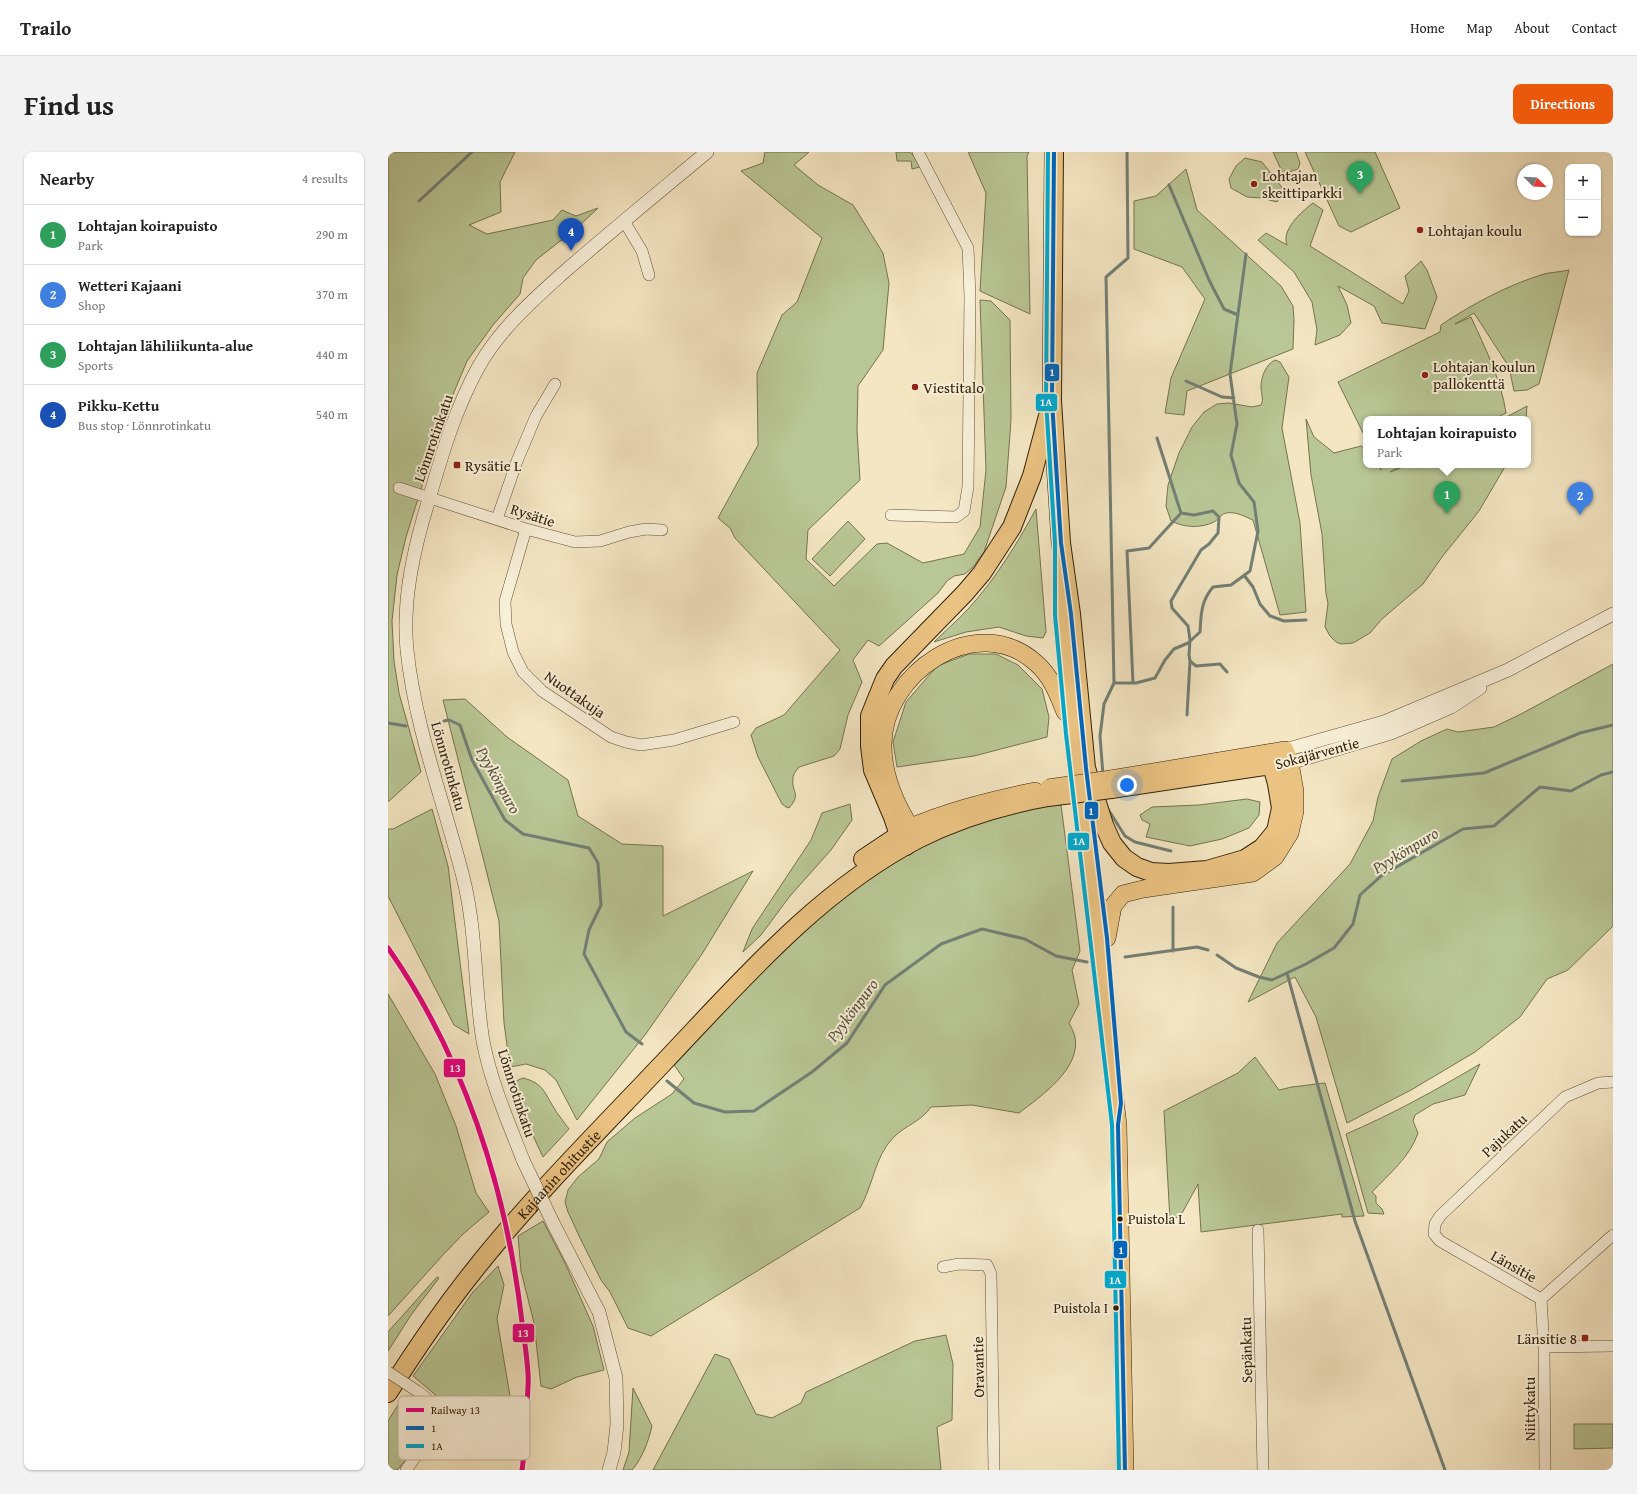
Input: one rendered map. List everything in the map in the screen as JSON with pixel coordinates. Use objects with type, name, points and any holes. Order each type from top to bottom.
[{"type":"highway","points":[[1054,152],[1052,401],[1061,543],[1071,614],[1086,768],[1104,825],[1112,843],[1124,858],[1137,867],[1151,872],[1169,873],[1207,870],[1226,866],[1245,859],[1262,848],[1276,831],[1281,808],[1277,784],[1280,758]]},
{"type":"highway","points":[[908,837],[893,817],[873,770],[870,746],[870,716],[885,679],[894,666],[966,593],[982,573],[1012,527],[1032,476],[1052,401]]},
{"type":"highway","name":"Sokajärventie","points":[[908,837],[1048,792],[1111,784],[1280,758]]},
{"type":"highway","name":"Kajaanin ohitustie","points":[[388,1393],[445,1308],[503,1235],[558,1174],[729,993],[799,924],[874,866],[908,837]]},
{"type":"main road","points":[[1061,543],[1061,614],[1072,733],[1118,1125],[1124,1470]]},
{"type":"main road","points":[[908,837],[901,810],[888,777],[883,746],[888,716],[894,702],[909,679],[928,661],[950,650],[978,644],[1003,646],[1015,649],[1026,655],[1040,667],[1052,682],[1072,733]]},
{"type":"main road","points":[[1107,938],[1113,906],[1123,894],[1143,889],[1253,873],[1275,857],[1290,833],[1295,811],[1295,791],[1280,758]]},
{"type":"main road","points":[[1086,768],[1107,938],[1121,1103],[1118,1125]]},
{"type":"street","name":"Lönnrotinkatu","points":[[609,1470],[614,1452],[617,1425],[616,1378],[599,1312],[553,1223],[523,1160],[499,1100],[491,1074],[483,1040],[470,908],[464,879],[415,701],[407,649],[407,602],[419,530],[429,496],[465,393],[480,364],[500,335],[523,310],[707,152]]},
{"type":"street","points":[[891,516],[956,517],[964,511],[968,487],[970,296],[968,248],[918,152]]},
{"type":"street","points":[[624,222],[642,251],[649,275]]},
{"type":"street","points":[[497,518],[517,461],[536,416],[555,384]]},
{"type":"street","name":"Rysätie","points":[[399,488],[429,496],[526,529],[561,539],[588,542],[600,541],[646,529],[662,530]]},
{"type":"street","name":"Nuottakuja","points":[[526,529],[505,601],[506,624],[513,652],[523,672],[537,686],[611,737],[641,745],[674,740],[734,722]]},
{"type":"street","name":"Sokajärventie","points":[[1280,758],[1391,733],[1444,710],[1508,670],[1613,614]]},
{"type":"street","name":"Pajukatu","points":[[1434,1234],[1435,1224],[1440,1216],[1565,1097],[1598,1083],[1613,1082]]},
{"type":"street","name":"Sepänkatu","points":[[1258,1230],[1263,1470]]},
{"type":"street","name":"Länsitie","points":[[1434,1234],[1440,1241],[1541,1298],[1544,1347]]},
{"type":"street","points":[[1541,1298],[1613,1235]]},
{"type":"street","name":"Oravantie","points":[[943,1267],[959,1264],[987,1265],[991,1274],[994,1470]]},
{"type":"street","points":[[1544,1347],[1613,1346]]},
{"type":"street","name":"Niittykatu","points":[[1544,1347],[1545,1470]]},
{"type":"street","points":[[388,1372],[423,1396]]},
{"type":"street","points":[[406,1470],[413,1460]]},
{"type":"green space","points":[[388,152],[515,152],[500,182],[501,212],[469,225],[487,234],[553,220],[562,210],[576,216],[598,208],[578,227],[536,260],[523,278],[520,294],[493,325],[467,361],[444,416],[406,537],[397,575],[392,621],[394,661],[399,693],[421,772],[388,802]]},
{"type":"green space","points":[[765,152],[809,152],[794,165],[818,185],[853,205],[883,253],[889,283],[883,350],[858,386],[857,430],[860,480],[808,530],[806,559],[834,586],[877,544],[887,543],[923,563],[964,554],[980,527],[986,470],[980,300],[991,301],[1010,320],[1011,420],[1006,487],[984,552],[973,567],[965,574],[954,576],[947,581],[938,593],[879,646],[868,640],[853,660],[862,682],[848,715],[840,749],[834,756],[799,767],[793,777],[795,799],[789,808],[782,804],[758,757],[751,735],[756,728],[784,715],[840,650],[735,538],[730,528],[718,518],[758,445],[757,373],[782,315],[797,302],[822,238],[741,171],[763,163]]},
{"type":"green space","points":[[896,152],[910,152],[920,167],[912,169],[911,161],[897,161]]},
{"type":"green space","points":[[968,152],[1029,152],[1027,156],[1030,314],[980,291],[986,193]]},
{"type":"green space","points":[[1273,152],[1296,152],[1300,163],[1298,169],[1283,174]]},
{"type":"green space","points":[[1305,152],[1375,152],[1400,208],[1351,232],[1339,226]]},
{"type":"green space","name":"Lohtajan skeittiparkki","points":[[1245,158],[1262,162],[1284,190],[1277,202],[1262,198],[1247,197],[1231,188],[1229,179],[1236,166]]},
{"type":"green space","points":[[1186,169],[1197,210],[1281,286],[1293,306],[1294,320],[1293,349],[1187,391],[1184,415],[1165,413],[1171,378],[1205,299],[1182,267],[1134,249],[1134,201],[1156,196]]},
{"type":"green space","points":[[1313,203],[1323,210],[1310,246],[1403,304],[1409,291],[1405,276],[1421,261],[1427,270],[1437,297],[1425,329],[1382,323],[1374,306],[1338,286],[1347,305],[1351,323],[1340,335],[1315,345],[1317,330],[1312,302],[1294,272],[1258,240],[1266,233],[1287,245],[1286,239],[1289,227],[1303,211]]},
{"type":"green space","name":"Lohtajan koulun pallokenttä","points":[[1569,270],[1539,384],[1527,390],[1514,391],[1509,367],[1474,313],[1455,324],[1471,317],[1496,376],[1504,400],[1506,413],[1500,416],[1363,416],[1363,433],[1338,382],[1440,332],[1441,325],[1491,296],[1531,278],[1544,274]]},
{"type":"green space","points":[[1275,360],[1280,362],[1289,377],[1282,428],[1300,523],[1306,612],[1280,615],[1253,520],[1230,513],[1224,514],[1215,521],[1203,526],[1186,526],[1171,521],[1166,506],[1168,485],[1179,453],[1192,427],[1204,412],[1217,404],[1229,403],[1252,407],[1261,405],[1261,383],[1263,375],[1269,364]]},
{"type":"green space","points":[[1527,406],[1526,416],[1509,416]]},
{"type":"green space","points":[[1306,419],[1314,437],[1334,453],[1361,446],[1363,447],[1363,468],[1380,468],[1381,470],[1380,468],[1397,468],[1390,472],[1400,468],[1504,468],[1479,511],[1442,557],[1423,584],[1382,619],[1370,633],[1353,643],[1341,644],[1336,642],[1330,636],[1325,627],[1328,603],[1326,594],[1322,534],[1311,475]]},
{"type":"green space","points":[[1036,509],[1046,632],[1043,638],[1026,636],[999,627],[966,632],[934,642],[979,597],[1014,548]]},
{"type":"green space","points":[[848,521],[865,539],[830,576],[812,559]]},
{"type":"green space","points":[[969,654],[996,654],[1018,665],[1042,689],[1049,717],[1047,737],[974,756],[897,767],[893,742],[906,702],[937,666]]},
{"type":"green space","points":[[1613,664],[1613,926],[1568,970],[1547,979],[1520,1017],[1475,1052],[1411,1090],[1347,1123],[1316,1017],[1295,977],[1248,1002],[1277,943],[1350,864],[1373,821],[1378,797],[1392,759],[1421,741],[1447,729],[1458,732],[1494,727]]},
{"type":"green space","points":[[465,699],[507,737],[568,780],[578,816],[622,844],[663,846],[663,916],[753,871],[702,954],[645,1035],[577,1120],[556,1080],[545,1070],[526,1064],[510,1067],[504,1023],[499,921],[443,700]]},
{"type":"green space","points":[[1247,799],[1260,802],[1259,815],[1249,828],[1222,839],[1190,846],[1146,837],[1150,824],[1142,820],[1140,815],[1152,807],[1199,805]]},
{"type":"green space","points":[[850,804],[852,820],[831,850],[790,896],[761,935],[743,952],[752,929],[811,840],[822,813]]},
{"type":"green space","points":[[1061,805],[1080,951],[1072,970],[1079,1004],[1069,1023],[1075,1037],[1075,1049],[1072,1060],[1058,1081],[1019,1113],[972,1105],[931,1107],[923,1116],[897,1134],[887,1145],[878,1162],[860,1208],[651,1336],[628,1328],[610,1292],[601,1280],[568,1212],[565,1202],[568,1190],[578,1177],[599,1159],[607,1142],[635,1118],[672,1094],[684,1079],[674,1065],[743,990],[820,917],[862,884],[905,855],[950,831],[1024,807]]},
{"type":"green space","points":[[432,809],[448,866],[469,1034],[454,1025],[388,896],[388,829],[393,829]]},
{"type":"green space","points":[[388,994],[435,1074],[456,1126],[476,1193],[489,1212],[463,1234],[388,1316]]},
{"type":"green space","points":[[1255,1057],[1279,1090],[1325,1083],[1364,1216],[1342,1217],[1342,1214],[1201,1232],[1198,1184],[1181,1215],[1170,1221],[1164,1111],[1238,1073]]},
{"type":"green space","points":[[1480,1064],[1465,1095],[1433,1104],[1415,1115],[1413,1121],[1418,1133],[1410,1150],[1372,1192],[1376,1196],[1376,1203],[1382,1209],[1384,1214],[1368,1213],[1346,1134],[1414,1101]]},
{"type":"green space","points":[[523,1078],[539,1085],[569,1129],[543,1157],[528,1125],[514,1082]]},
{"type":"green space","points":[[543,1221],[565,1263],[593,1326],[604,1370],[577,1377],[551,1389],[541,1386],[534,1323],[521,1271],[518,1236]]},
{"type":"green space","points":[[498,1266],[504,1285],[497,1319],[510,1396],[437,1396],[413,1376],[473,1292]]},
{"type":"green space","points":[[437,1277],[439,1278],[411,1315],[388,1351],[388,1332]]},
{"type":"green space","points":[[946,1335],[953,1364],[952,1420],[937,1427],[941,1470],[653,1470],[715,1354],[729,1359],[756,1414],[772,1418],[801,1403],[806,1392],[915,1341]]},
{"type":"green space","points":[[633,1388],[652,1426],[645,1449],[636,1465],[632,1470],[623,1470],[629,1452]]},
{"type":"green space","points":[[398,1405],[398,1460],[406,1460],[397,1470],[388,1470],[388,1421]]},
{"type":"green space","points":[[1574,1424],[1613,1424],[1613,1448],[1574,1449]]},
{"type":"waterway","points":[[419,201],[472,152]]},
{"type":"waterway","points":[[1103,775],[1100,736],[1104,704],[1114,683],[1106,277],[1128,258],[1127,152]]},
{"type":"waterway","points":[[1169,185],[1209,280],[1224,309],[1238,315]]},
{"type":"waterway","points":[[1114,683],[1136,683],[1155,678],[1165,660],[1174,649],[1188,643],[1200,632],[1201,614],[1204,603],[1213,587],[1231,585],[1250,571],[1258,531],[1254,502],[1239,483],[1231,455],[1237,424],[1230,374],[1246,254]]},
{"type":"waterway","points":[[1186,381],[1222,397],[1234,398]]},
{"type":"waterway","points":[[1133,683],[1127,551],[1149,548],[1181,513],[1157,438]]},
{"type":"waterway","points":[[1181,513],[1194,515],[1213,511],[1219,517],[1218,533],[1209,544],[1201,550],[1171,601],[1172,608],[1188,626],[1190,661],[1196,666],[1220,664],[1227,672]]},
{"type":"waterway","points":[[1244,575],[1253,587],[1260,604],[1270,616],[1284,621],[1306,620]]},
{"type":"waterway","points":[[1187,715],[1190,661]]},
{"type":"waterway","name":"Pyykönpuro","points":[[444,721],[449,720],[460,725],[472,760],[505,820],[523,834],[589,848],[598,863],[601,905],[589,930],[584,954],[626,1032],[642,1044]]},
{"type":"waterway","name":"Pyykönpuro","points":[[388,723],[406,726]]},
{"type":"waterway","points":[[1402,781],[1484,773],[1580,733],[1613,725]]},
{"type":"waterway","name":"Pyykönpuro","points":[[1217,955],[1236,968],[1259,977],[1272,980],[1306,964],[1334,948],[1353,924],[1360,895],[1381,876],[1463,829],[1494,826],[1540,787],[1571,791],[1601,775],[1613,772]]},
{"type":"waterway","points":[[1106,806],[1125,836],[1135,842],[1171,851]]},
{"type":"waterway","points":[[1173,907],[1173,951]]},
{"type":"waterway","name":"Pyykönpuro","points":[[667,1081],[694,1103],[725,1112],[754,1111],[812,1072],[847,1043],[885,985],[941,944],[982,929],[1025,939],[1056,956],[1087,962]]},
{"type":"waterway","name":"Pyykönpuro","points":[[1125,957],[1197,947],[1208,950]]},
{"type":"waterway","points":[[1287,973],[1355,1221],[1445,1470]]},
{"type":"rail line","name":"13","points":[[388,948],[415,989],[438,1032],[459,1077],[477,1123],[492,1170],[514,1266],[527,1366],[527,1396]]},
{"type":"rail line","name":"13","points":[[522,1470],[523,1460]]},
{"type":"transit line","name":"1A","points":[[1048,152],[1046,401],[1055,543],[1055,615],[1066,734],[1112,1125],[1119,1470]]},
{"type":"transit line","name":"1","points":[[1054,152],[1052,401],[1061,543],[1071,614],[1086,768],[1107,938],[1121,1103],[1118,1125],[1125,1470]]},
{"type":"place","name":"Lohtajan skeittiparkki","points":[[1254,184]]},
{"type":"place","name":"Lohtajan lähiliikunta-alue","points":[[1360,194]]},
{"type":"place","name":"Lohtajan koulu","points":[[1420,230]]},
{"type":"place","name":"Pikku-Kettu","points":[[571,251]]},
{"type":"place","name":"Lohtajan koulun pallokenttä","points":[[1425,375]]},
{"type":"place","name":"Viestitalo","points":[[915,387]]},
{"type":"place","name":"Rysätie L","points":[[457,465]]},
{"type":"place","name":"Lohtajan koirapuisto","points":[[1447,514]]},
{"type":"place","name":"Wetteri Kajaani","points":[[1580,515]]},
{"type":"place","name":"Puistola L","points":[[1120,1219]]},
{"type":"place","name":"Puistola I","points":[[1116,1308]]},
{"type":"place","name":"Länsitie 8","points":[[1585,1338]]}]
